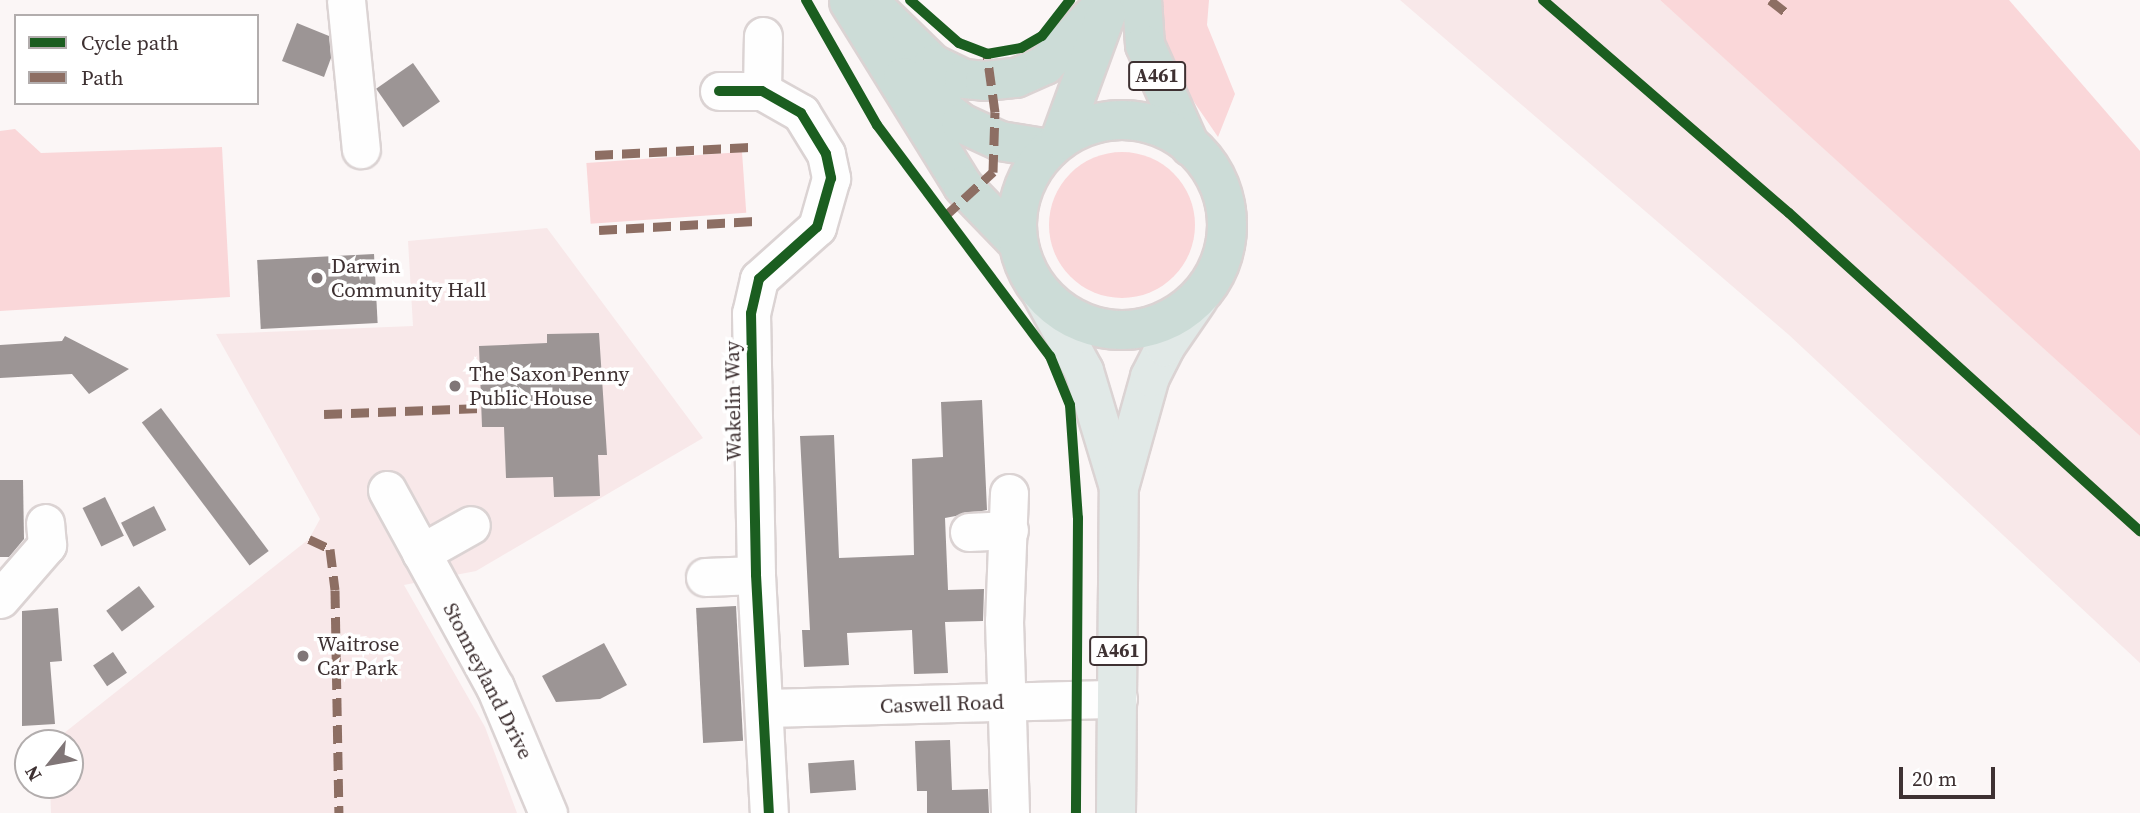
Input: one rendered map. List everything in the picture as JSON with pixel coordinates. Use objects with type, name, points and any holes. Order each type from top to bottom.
[{"type":"highway","name":"A461","points":[[848,0],[883,60],[962,186],[1018,243],[1042,294],[1080,322],[1114,330],[1154,325],[1198,299],[1220,266],[1227,217],[1212,170],[1190,146],[1171,131],[1125,119],[1088,125],[1054,145],[1000,141],[961,123],[883,60]]},
{"type":"highway","points":[[867,0],[933,64],[964,79],[985,81],[1016,78],[1045,65],[1110,0]]},
{"type":"highway","name":"A461","points":[[1018,243],[1023,190],[1054,145],[1110,0]]},
{"type":"highway","name":"A461","points":[[1142,0],[1145,45],[1190,146]]},
{"type":"main road","name":"A461","points":[[1042,294],[1084,371],[1119,488]]},
{"type":"main road","name":"A461","points":[[1116,813],[1119,488],[1150,377],[1164,346],[1198,299]]},
{"type":"street","points":[[346,0],[361,149]]},
{"type":"street","points":[[762,91],[763,36]]},
{"type":"street","name":"Wakelin Way","points":[[719,91],[762,91],[801,113],[826,154],[831,178],[817,227],[759,279],[751,313],[756,575],[766,708],[769,813]]},
{"type":"street","name":"Stonneyland Drive","points":[[387,490],[495,687],[548,813]]},
{"type":"street","points":[[1009,494],[1004,621],[1010,813]]},
{"type":"street","points":[[0,599],[47,545],[45,523]]},
{"type":"street","points":[[421,553],[471,525]]},
{"type":"street","points":[[969,532],[1009,530]]},
{"type":"street","points":[[705,577],[756,575]]},
{"type":"street","name":"Caswell Road","points":[[766,708],[1118,699]]},
{"type":"shaded area","points":[[1159,0],[1209,0],[1207,25],[1235,94],[1218,137],[1166,61]]},
{"type":"shaded area","points":[[1400,0],[1660,0],[1726,59],[2140,436],[2140,663],[1789,335]]},
{"type":"shaded area","points":[[1660,0],[2009,0],[2140,151],[2140,436]]},
{"type":"shaded area","points":[[15,129],[41,153],[222,147],[230,297],[0,311],[0,131]]},
{"type":"shaded area","points":[[742,152],[746,213],[591,224],[586,163]]},
{"type":"shaded area","points":[[1122,152],[1150,157],[1174,173],[1190,197],[1195,225],[1190,253],[1174,277],[1150,293],[1122,298],[1094,293],[1070,277],[1054,253],[1049,225],[1054,197],[1070,173],[1094,157]]},
{"type":"shaded area","points":[[547,228],[703,438],[476,571],[404,585],[485,727],[517,813],[51,813],[50,799],[84,799],[84,729],[69,729],[309,539],[320,519],[216,334],[413,326],[408,241]]},
{"type":"building","points":[[297,23],[329,36],[331,58],[324,77],[282,61]]},
{"type":"building","points":[[413,63],[440,102],[403,127],[376,89]]},
{"type":"building","name":"Darwin Community Hall","points":[[374,254],[378,323],[261,329],[257,260]]},
{"type":"building","points":[[599,333],[607,455],[598,455],[600,496],[554,497],[553,477],[506,478],[504,427],[482,427],[479,346],[547,343],[547,334]]},
{"type":"building","points":[[65,336],[129,369],[89,394],[72,374],[0,378],[0,345],[62,341]]},
{"type":"building","points":[[982,400],[987,510],[945,518],[948,590],[984,589],[983,621],[945,622],[948,673],[914,674],[912,630],[847,633],[849,665],[804,667],[802,630],[810,630],[800,436],[834,435],[839,558],[914,555],[912,459],[943,457],[941,402]]},
{"type":"building","points":[[161,408],[269,551],[250,565],[142,422]]},
{"type":"building","points":[[0,480],[23,480],[24,539],[9,557],[0,557]]},
{"type":"building","points":[[105,497],[124,536],[101,547],[83,508]]},
{"type":"building","points":[[154,506],[166,530],[133,547],[121,523]]},
{"type":"building","points":[[139,586],[155,607],[122,631],[106,611]]},
{"type":"building","points":[[736,606],[743,741],[703,743],[696,608]]},
{"type":"building","points":[[58,608],[62,661],[50,662],[55,724],[22,726],[22,611]]},
{"type":"building","points":[[604,643],[627,685],[600,699],[556,702],[542,676]]},
{"type":"building","points":[[113,652],[127,673],[107,686],[93,665]]},
{"type":"building","points":[[950,740],[952,790],[988,789],[989,813],[927,813],[927,791],[917,791],[915,741]]},
{"type":"building","points":[[854,760],[856,790],[810,793],[808,763]]},
{"type":"marked path","points":[[1770,0],[1789,15]]},
{"type":"marked path","points":[[944,217],[993,172],[995,112],[987,54]]},
{"type":"marked path","points":[[595,155],[750,147]]},
{"type":"marked path","points":[[599,230],[755,221]]},
{"type":"marked path","points":[[324,414],[481,408]]},
{"type":"marked path","points":[[309,539],[330,549],[335,590],[339,813]]},
{"type":"cycle path","points":[[806,0],[877,125],[1050,356],[1070,405],[1078,518],[1076,813]]},
{"type":"cycle path","points":[[910,0],[959,43],[987,54],[1021,48],[1042,36],[1070,0]]},
{"type":"cycle path","points":[[1543,0],[1789,213],[2140,531]]},
{"type":"cycle path","points":[[719,91],[762,91],[801,113],[826,154],[831,178],[817,227],[759,279],[751,313],[756,575],[769,813]]},
{"type":"place","name":"Darwin Community Hall","points":[[317,278]]},
{"type":"place","name":"The Saxon Penny Public House","points":[[455,386]]},
{"type":"place","name":"Waitrose Car Park","points":[[303,656]]}]
